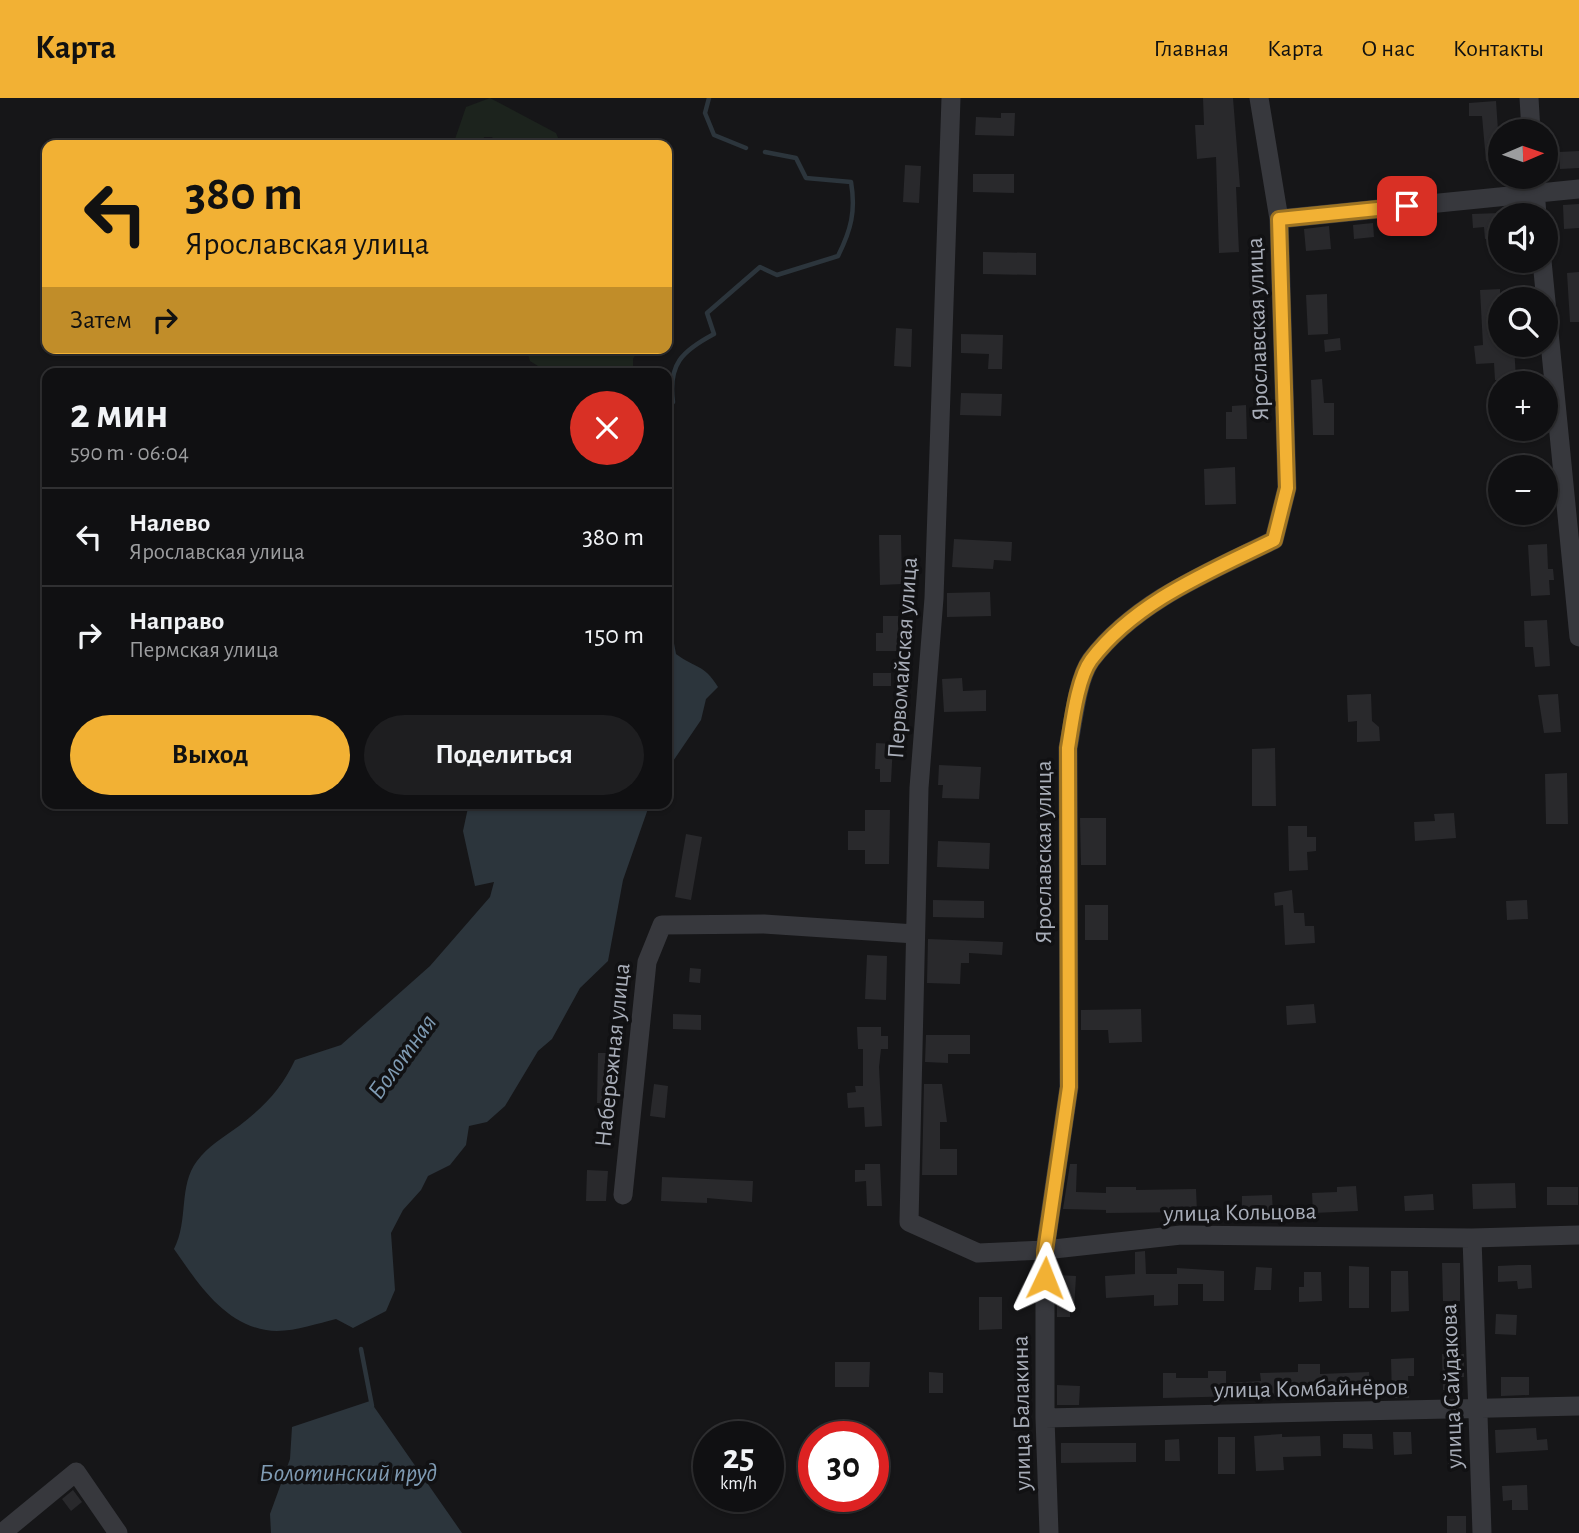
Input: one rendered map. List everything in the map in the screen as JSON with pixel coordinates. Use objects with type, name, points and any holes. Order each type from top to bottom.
[{"type":"street","name":"Первомайская улица","points":[[909,1222],[919,788],[934,598],[951,98]]},
{"type":"street","name":"Ярославская улица","points":[[1045,1251],[1069,1087],[1068,748],[1077,702],[1090,662],[1143,609],[1274,540],[1287,488],[1279,219],[1259,98]]},
{"type":"street","points":[[1529,98],[1530,119]]},
{"type":"street","points":[[1558,186],[1579,188]]},
{"type":"street","points":[[1279,219],[1498,189]]},
{"type":"street","points":[[1543,273],[1579,638]]},
{"type":"street","name":"Набережная улица","points":[[623,1195],[647,962],[662,925],[764,924],[915,934]]},
{"type":"street","name":"улица Кольцова","points":[[909,1222],[978,1253],[1045,1251],[1181,1235],[1472,1238],[1579,1235]]},
{"type":"street","name":"улица Сайдакова","points":[[1472,1238],[1482,1533]]},
{"type":"street","name":"улица Балакина","points":[[1045,1251],[1045,1418],[1049,1533]]},
{"type":"street","name":"улица Комбайнёров","points":[[1045,1418],[1579,1406]]},
{"type":"street","points":[[2,1533],[76,1472],[118,1533]]},
{"type":"shaded area","points":[[490,98],[556,133],[559,140],[494,140],[492,137],[484,137],[484,140],[455,140],[466,107]]},
{"type":"shaded area","points":[[528,354],[636,354],[633,368],[541,368],[530,361]]},
{"type":"water","points":[[672,637],[676,654],[703,670],[718,687],[706,699],[701,720],[672,763]]},
{"type":"water","points":[[468,809],[648,809],[623,880],[608,961],[580,988],[552,1039],[538,1051],[505,1106],[487,1122],[469,1126],[466,1145],[450,1165],[428,1176],[421,1190],[403,1210],[391,1233],[395,1290],[386,1311],[353,1328],[336,1319],[283,1331],[251,1326],[224,1310],[212,1299],[174,1249],[179,1238],[185,1192],[191,1171],[206,1151],[264,1104],[278,1088],[295,1060],[341,1045],[430,966],[490,897],[494,882],[475,886],[463,831]]},
{"type":"water","name":"Болотинский пруд","points":[[370,1401],[462,1533],[271,1533],[270,1514],[290,1459],[292,1427]]},
{"type":"building","points":[[1203,98],[1233,98],[1240,187],[1236,187],[1239,252],[1219,253],[1216,157],[1197,159],[1195,125],[1204,125]]},
{"type":"building","points":[[1496,101],[1497,119],[1488,119],[1488,161],[1482,116],[1469,116],[1469,103]]},
{"type":"building","points":[[1001,113],[1015,113],[1014,136],[975,135],[976,117],[1001,118]]},
{"type":"building","points":[[1579,151],[1579,168],[1560,169],[1559,152]]},
{"type":"building","points":[[905,165],[921,166],[919,203],[903,202]]},
{"type":"building","points":[[973,174],[1014,174],[1014,193],[973,192]]},
{"type":"building","points":[[1579,204],[1579,228],[1564,229],[1563,205]]},
{"type":"building","points":[[1488,213],[1488,239],[1485,239],[1484,227],[1473,228],[1472,214]]},
{"type":"building","points":[[1373,223],[1374,237],[1354,239],[1353,225]]},
{"type":"building","points":[[1329,226],[1331,249],[1306,251],[1304,229]]},
{"type":"building","points":[[983,252],[1036,253],[1036,275],[983,274]]},
{"type":"building","points":[[1579,272],[1579,322],[1570,322],[1567,273]]},
{"type":"building","points":[[1480,290],[1488,290],[1488,357],[1515,357],[1516,371],[1494,371],[1494,363],[1476,364],[1474,346],[1483,345]]},
{"type":"building","points":[[1327,294],[1328,334],[1308,335],[1306,295]]},
{"type":"building","points":[[896,328],[912,329],[911,367],[894,366]]},
{"type":"building","points":[[961,334],[1003,335],[1002,369],[988,369],[989,354],[961,353]]},
{"type":"building","points":[[1340,338],[1341,350],[1325,352],[1324,340]]},
{"type":"building","points":[[1322,379],[1324,403],[1334,403],[1334,435],[1313,435],[1311,380]]},
{"type":"building","points":[[961,393],[1002,394],[1001,416],[960,415]]},
{"type":"building","points":[[1246,405],[1247,439],[1226,439],[1226,412],[1232,412],[1232,406]]},
{"type":"building","points":[[1235,467],[1236,504],[1205,505],[1204,469]]},
{"type":"building","points":[[879,535],[901,535],[902,584],[880,585]]},
{"type":"building","points":[[954,539],[1012,542],[1011,561],[994,560],[993,569],[952,567]]},
{"type":"building","points":[[1547,544],[1548,569],[1553,569],[1554,580],[1549,580],[1550,595],[1531,596],[1528,545]]},
{"type":"building","points":[[990,592],[991,616],[947,617],[947,593]]},
{"type":"building","points":[[883,616],[898,616],[898,651],[876,651],[876,633],[883,633]]},
{"type":"building","points":[[1547,620],[1550,666],[1535,667],[1533,647],[1525,647],[1524,621]]},
{"type":"building","points":[[873,673],[891,673],[891,686],[873,686]]},
{"type":"building","points":[[962,678],[963,691],[986,690],[986,711],[944,712],[942,679]]},
{"type":"building","points":[[1371,694],[1372,721],[1379,727],[1380,741],[1357,742],[1357,721],[1348,722],[1347,695]]},
{"type":"building","points":[[1558,694],[1561,732],[1544,733],[1538,695]]},
{"type":"building","points":[[876,743],[893,744],[891,782],[880,782],[880,769],[875,769]]},
{"type":"building","points":[[1275,748],[1276,806],[1252,806],[1252,749]]},
{"type":"building","points":[[939,765],[981,767],[979,799],[942,798],[943,785],[938,785]]},
{"type":"building","points":[[1567,773],[1568,824],[1546,824],[1545,774]]},
{"type":"building","points":[[865,810],[890,810],[889,864],[865,864],[865,850],[848,850],[848,831],[865,831]]},
{"type":"building","points":[[1454,813],[1456,838],[1415,841],[1414,822],[1435,821],[1434,814]]},
{"type":"building","points":[[1080,818],[1106,818],[1106,865],[1081,865]]},
{"type":"building","points":[[1288,826],[1307,826],[1307,837],[1316,837],[1316,851],[1307,852],[1308,870],[1289,871]]},
{"type":"building","points":[[686,834],[702,837],[691,900],[675,897]]},
{"type":"building","points":[[938,841],[990,843],[989,869],[937,867]]},
{"type":"building","points":[[1292,890],[1294,913],[1304,913],[1305,926],[1314,926],[1315,943],[1285,945],[1283,905],[1275,906],[1274,893]]},
{"type":"building","points":[[933,900],[984,901],[984,918],[933,917]]},
{"type":"building","points":[[1527,900],[1528,919],[1507,920],[1506,901]]},
{"type":"building","points":[[1085,905],[1108,905],[1108,940],[1085,940]]},
{"type":"building","points":[[928,939],[1003,942],[1002,955],[969,953],[969,963],[961,963],[960,984],[927,983]]},
{"type":"building","points":[[867,955],[887,956],[886,1000],[865,999]]},
{"type":"building","points":[[690,968],[701,969],[700,983],[689,982]]},
{"type":"building","points":[[1314,1004],[1316,1023],[1287,1025],[1286,1006]]},
{"type":"building","points":[[1141,1009],[1142,1042],[1109,1043],[1108,1030],[1081,1030],[1081,1010]]},
{"type":"building","points":[[673,1014],[701,1015],[701,1030],[673,1029]]},
{"type":"building","points":[[857,1027],[881,1027],[881,1036],[888,1036],[888,1049],[881,1049],[879,1067],[882,1126],[865,1127],[864,1107],[848,1108],[847,1093],[856,1092],[855,1086],[863,1086],[863,1049],[858,1049]]},
{"type":"building","points":[[926,1035],[970,1035],[970,1054],[948,1054],[948,1063],[925,1062]]},
{"type":"building","points":[[598,1053],[616,1053],[614,1104],[597,1103]]},
{"type":"building","points":[[654,1084],[668,1086],[665,1118],[650,1116]]},
{"type":"building","points":[[924,1084],[942,1084],[947,1122],[940,1122],[940,1149],[957,1149],[957,1175],[922,1175]]},
{"type":"building","points":[[865,1164],[880,1164],[882,1206],[867,1206],[866,1181],[855,1182],[855,1170],[865,1170]]},
{"type":"building","points":[[1070,1164],[1077,1164],[1076,1192],[1106,1193],[1106,1187],[1136,1187],[1136,1190],[1196,1189],[1197,1212],[1106,1213],[1106,1210],[1063,1209]]},
{"type":"building","points":[[587,1170],[608,1171],[606,1201],[586,1201]]},
{"type":"building","points":[[662,1177],[753,1181],[752,1202],[707,1198],[707,1203],[661,1201]]},
{"type":"building","points":[[1515,1183],[1516,1208],[1473,1209],[1472,1184]]},
{"type":"building","points":[[1356,1186],[1358,1211],[1313,1213],[1312,1193],[1337,1192],[1337,1187]]},
{"type":"building","points":[[1547,1187],[1578,1187],[1578,1205],[1547,1205]]},
{"type":"building","points":[[1433,1194],[1434,1210],[1405,1211],[1404,1196]]},
{"type":"building","points":[[1272,1195],[1273,1214],[1242,1216],[1242,1196]]},
{"type":"building","points":[[1145,1251],[1146,1274],[1177,1274],[1177,1268],[1224,1271],[1224,1301],[1203,1301],[1203,1284],[1178,1284],[1178,1305],[1154,1306],[1154,1295],[1106,1298],[1105,1276],[1135,1274],[1135,1252]]},
{"type":"building","points":[[1442,1263],[1460,1263],[1460,1301],[1443,1301]]},
{"type":"building","points":[[1531,1265],[1532,1288],[1518,1289],[1517,1281],[1498,1282],[1498,1266]]},
{"type":"building","points":[[1349,1266],[1369,1267],[1369,1308],[1349,1308]]},
{"type":"building","points":[[1256,1267],[1272,1268],[1271,1290],[1254,1290]]},
{"type":"building","points":[[1391,1271],[1408,1271],[1409,1311],[1391,1312]]},
{"type":"building","points":[[1304,1272],[1321,1272],[1322,1301],[1299,1302],[1299,1287],[1304,1287]]},
{"type":"building","points":[[1057,1275],[1076,1276],[1074,1309],[1070,1309],[1070,1317],[1057,1317]]},
{"type":"building","points":[[979,1297],[1002,1297],[1002,1329],[979,1330]]},
{"type":"building","points":[[1496,1314],[1517,1315],[1516,1335],[1495,1334]]},
{"type":"building","points":[[1442,1354],[1464,1354],[1461,1390],[1443,1390]]},
{"type":"building","points":[[1414,1358],[1414,1376],[1408,1376],[1409,1398],[1392,1398],[1391,1359]]},
{"type":"building","points":[[835,1362],[870,1362],[869,1387],[835,1387]]},
{"type":"building","points":[[1298,1364],[1320,1364],[1320,1374],[1369,1372],[1370,1393],[1163,1398],[1163,1373],[1176,1373],[1176,1378],[1208,1378],[1208,1371],[1226,1371],[1226,1383],[1261,1381],[1260,1373],[1298,1372]]},
{"type":"building","points":[[929,1372],[943,1373],[943,1393],[929,1393]]},
{"type":"building","points":[[1501,1377],[1529,1377],[1529,1395],[1501,1396]]},
{"type":"building","points":[[1057,1385],[1080,1386],[1079,1405],[1057,1405]]},
{"type":"building","points":[[1536,1428],[1537,1440],[1547,1439],[1548,1450],[1496,1453],[1495,1430]]},
{"type":"building","points":[[1393,1432],[1411,1432],[1412,1454],[1394,1455]]},
{"type":"building","points":[[1461,1433],[1462,1464],[1448,1464],[1447,1434]]},
{"type":"building","points":[[1282,1434],[1282,1437],[1320,1436],[1321,1456],[1283,1457],[1284,1470],[1256,1471],[1254,1436]]},
{"type":"building","points":[[1343,1434],[1372,1434],[1373,1449],[1343,1448]]},
{"type":"building","points":[[1218,1437],[1235,1437],[1235,1474],[1218,1474]]},
{"type":"building","points":[[1179,1439],[1180,1461],[1165,1461],[1165,1440]]},
{"type":"building","points":[[1061,1443],[1136,1443],[1136,1462],[1061,1463]]},
{"type":"building","points":[[1527,1485],[1528,1510],[1512,1510],[1512,1500],[1503,1501],[1502,1486]]},
{"type":"building","points":[[73,1490],[82,1502],[71,1511],[62,1499]]},
{"type":"building","points":[[1447,1516],[1466,1516],[1466,1533],[1447,1533]]},
{"type":"waterway","name":"Болотная","points":[[709,98],[705,113],[714,135],[746,148]]},
{"type":"waterway","name":"Болотная","points":[[672,389],[675,368],[680,360],[693,346],[714,334],[707,313],[760,267],[777,275],[838,256],[846,238],[853,211],[851,182],[806,178],[796,158],[765,152]]},
{"type":"waterway","name":"Болотная","points":[[672,389],[672,403]]},
{"type":"waterway","name":"Болотная","points":[[361,1349],[372,1406]]},
{"type":"route","points":[[1045,1278],[1045,1251],[1069,1087],[1068,748],[1077,702],[1090,662],[1143,609],[1201,576],[1274,540],[1287,488],[1279,219],[1407,206]]}]
